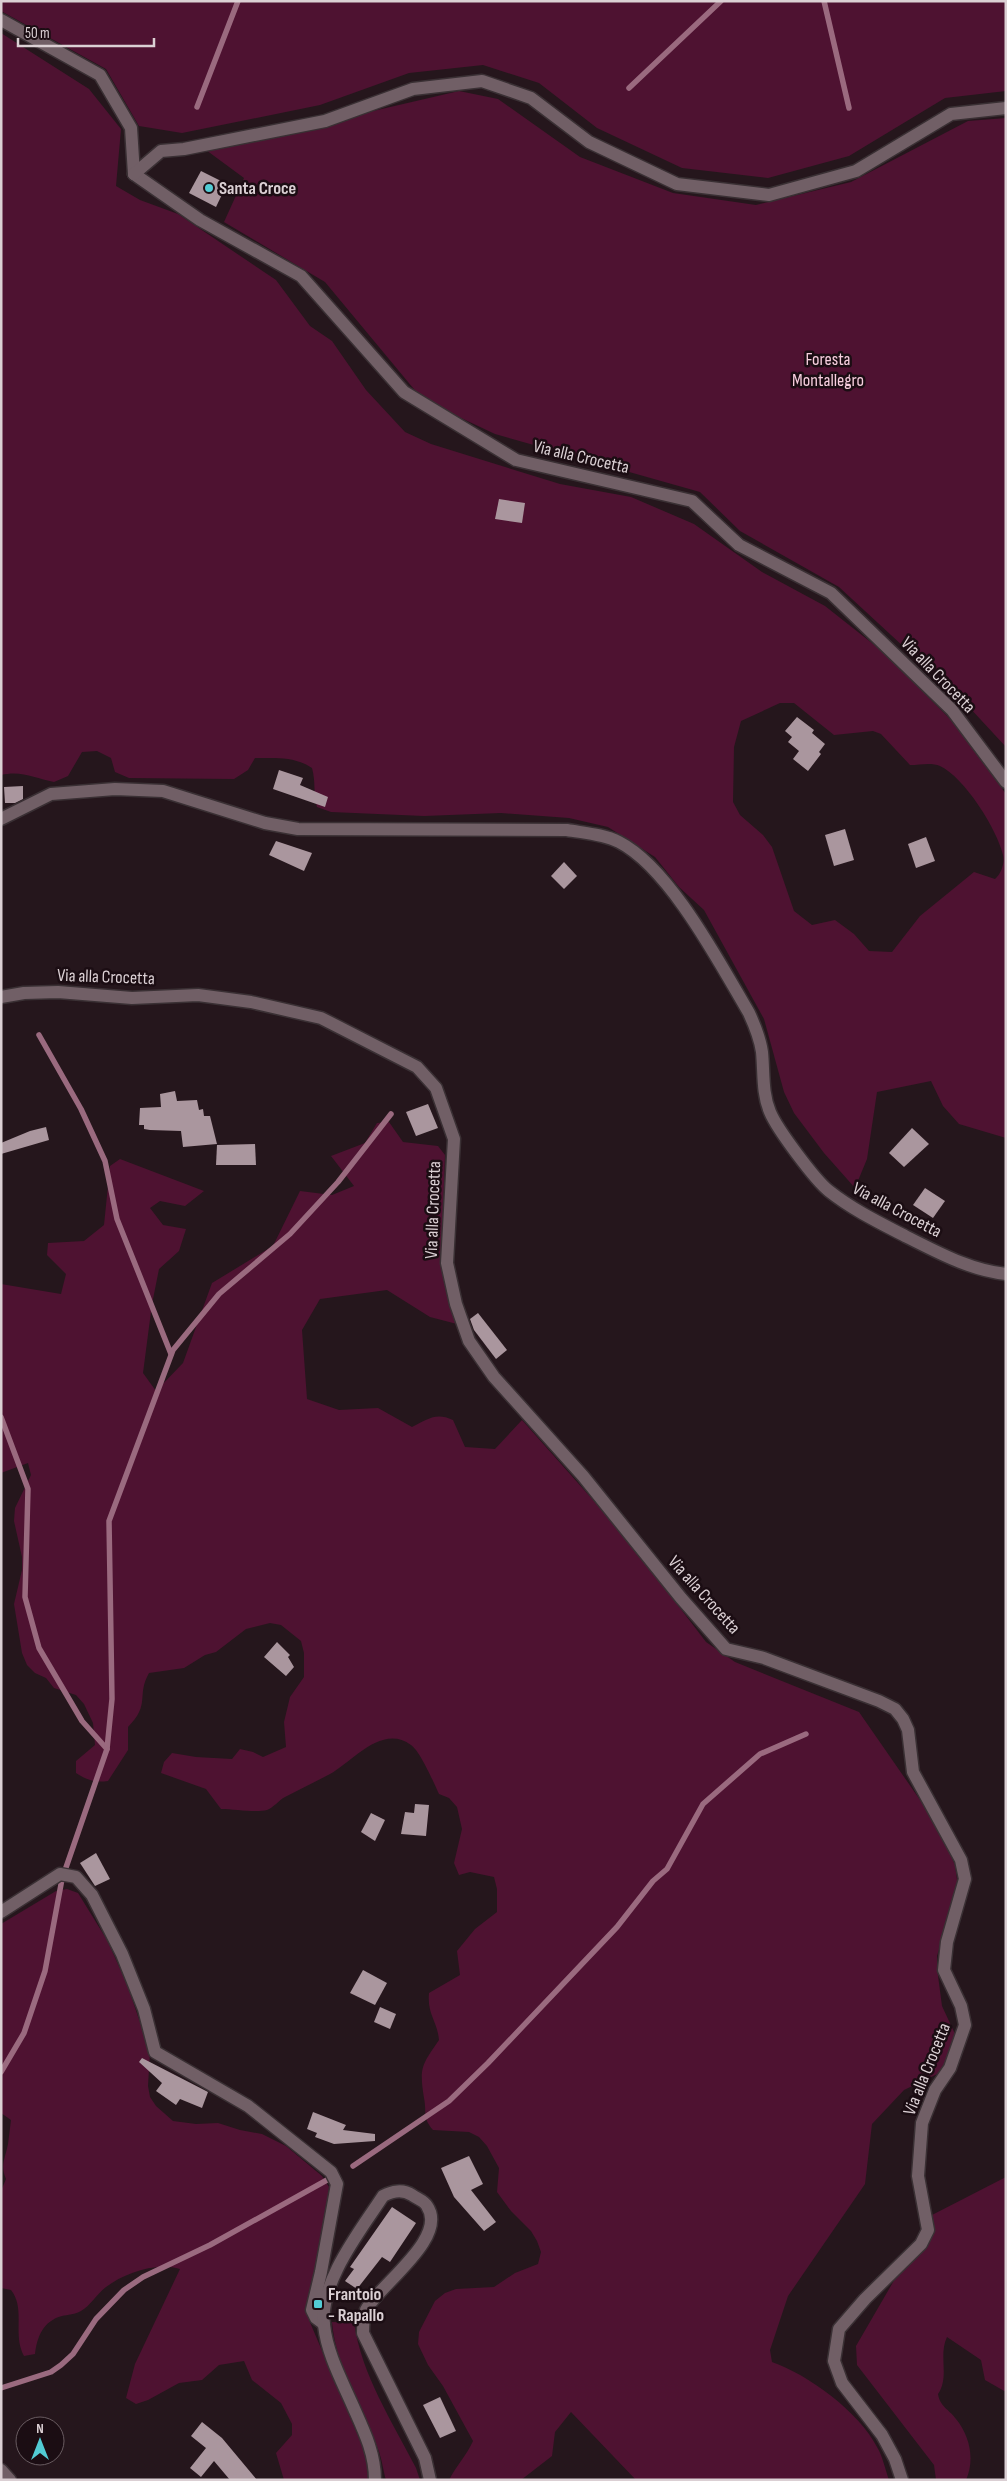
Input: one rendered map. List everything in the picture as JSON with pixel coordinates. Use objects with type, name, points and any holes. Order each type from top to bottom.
[{"type":"street","points":[[1,20],[100,75],[131,128],[134,174]]},
{"type":"street","points":[[134,174],[161,151],[184,149],[325,121],[413,89],[482,81],[531,98],[589,142],[678,184],[769,195],[856,171],[951,114],[1006,108]]},
{"type":"street","name":"Via alla Crocetta","points":[[134,174],[200,220],[301,276],[404,392],[516,460],[692,501],[739,545],[831,593],[952,710],[1006,782]]},
{"type":"street","name":"Via alla Crocetta","points":[[1,820],[51,794],[115,789],[163,791],[265,823],[298,829],[567,830],[593,834],[619,842],[645,861],[693,919],[739,996],[756,1029],[761,1051],[764,1096],[770,1113],[781,1132],[827,1190],[857,1212],[954,1260],[990,1272],[1006,1274]]},
{"type":"street","name":"Via alla Crocetta","points":[[1,997],[24,993],[58,992],[132,998],[198,995],[251,1002],[321,1018],[417,1067],[436,1088],[454,1139],[447,1263],[456,1304],[468,1341],[494,1377],[583,1476],[680,1598],[726,1649],[764,1658],[879,1701],[895,1709],[903,1719],[908,1730],[912,1772],[960,1860],[965,1879],[948,1942],[944,1970],[960,2006],[965,2025],[950,2068],[935,2090],[922,2123],[918,2176],[928,2230],[921,2244],[865,2299],[839,2329],[834,2361],[842,2383],[882,2434],[902,2480]]},
{"type":"street","points":[[1,1912],[60,1874],[76,1878],[92,1895],[122,1954],[144,2009],[155,2052],[248,2106],[331,2172],[337,2184],[312,2310],[316,2318],[324,2324]]},
{"type":"street","points":[[376,2480],[370,2444],[330,2352],[324,2324],[327,2298],[339,2264],[383,2196],[392,2191],[408,2192],[427,2205],[431,2216],[423,2244],[370,2305],[363,2325],[366,2340],[425,2458],[430,2480]]},
{"type":"street","points":[[1,2470],[10,2480]]},
{"type":"green space","points":[[1,1],[1006,1],[1006,91],[945,98],[849,156],[768,178],[682,168],[597,128],[539,83],[483,65],[409,73],[320,105],[182,133],[139,126],[106,69],[1,11]]},
{"type":"green space","points":[[1,33],[89,89],[121,129],[116,186],[140,200],[178,214],[276,280],[310,326],[332,341],[366,390],[405,432],[431,444],[560,484],[631,497],[694,524],[762,572],[825,606],[882,651],[953,722],[1006,794],[1006,1138],[959,1124],[943,1106],[931,1081],[877,1092],[867,1159],[855,1188],[824,1153],[794,1113],[784,1092],[764,1019],[704,910],[679,887],[655,857],[608,827],[569,818],[501,813],[424,816],[331,812],[317,807],[312,768],[298,761],[285,758],[255,758],[248,770],[234,779],[129,778],[115,772],[111,758],[97,751],[82,752],[68,776],[54,782],[15,773],[1,775]],"holes":[[[780,703],[794,703],[834,735],[873,731],[881,734],[910,765],[933,764],[949,772],[969,792],[987,818],[1000,844],[1003,861],[1002,868],[997,877],[995,879],[974,872],[920,916],[892,952],[869,951],[854,934],[835,920],[812,925],[794,911],[772,847],[763,835],[740,815],[733,802],[734,747],[741,721]]]},
{"type":"green space","name":"Foresta Montallegro","points":[[459,91],[498,99],[580,157],[673,193],[756,205],[851,182],[968,121],[1006,118],[1006,747],[969,707],[839,587],[740,531],[700,492],[495,434],[423,400],[325,282],[224,222],[244,178],[206,150]]},
{"type":"green space","points":[[389,1122],[403,1142],[438,1146],[445,1155],[442,1248],[457,1324],[430,1317],[387,1290],[320,1299],[302,1330],[307,1399],[339,1410],[378,1408],[412,1427],[428,1419],[437,1417],[447,1418],[453,1420],[465,1447],[495,1449],[522,1420],[625,1536],[706,1642],[735,1662],[859,1712],[936,1823],[955,1865],[958,1887],[937,1956],[937,1968],[942,2006],[961,2047],[950,2068],[904,2090],[872,2124],[865,2184],[788,2296],[770,2350],[772,2362],[817,2385],[846,2408],[858,2421],[869,2434],[879,2451],[889,2480],[636,2480],[571,2412],[555,2432],[552,2456],[521,2480],[449,2480],[473,2441],[443,2386],[428,2365],[418,2344],[419,2332],[435,2301],[445,2293],[456,2289],[494,2287],[515,2273],[538,2264],[541,2252],[531,2231],[511,2211],[497,2192],[499,2168],[487,2146],[479,2137],[469,2132],[433,2130],[427,2122],[426,2115],[422,2079],[423,2067],[439,2040],[429,2007],[429,1993],[460,1975],[457,1951],[475,1929],[497,1912],[497,1889],[494,1877],[470,1872],[459,1875],[454,1863],[462,1829],[457,1807],[449,1798],[439,1794],[415,1748],[400,1739],[378,1741],[330,1774],[285,1797],[269,1809],[262,1811],[221,1809],[206,1789],[161,1773],[164,1762],[172,1753],[196,1757],[232,1759],[240,1749],[263,1757],[286,1747],[284,1722],[290,1697],[304,1677],[304,1653],[301,1641],[281,1625],[270,1623],[246,1629],[216,1652],[205,1655],[184,1668],[149,1673],[143,1688],[139,1712],[128,1727],[128,1750],[108,1781],[103,1782],[91,1780],[76,1773],[76,1761],[95,1745],[93,1723],[84,1704],[76,1695],[54,1688],[46,1678],[35,1673],[27,1665],[22,1653],[14,1604],[22,1570],[22,1557],[14,1521],[15,1508],[31,1475],[28,1463],[1,1473],[1,1284],[61,1294],[66,1274],[47,1255],[48,1243],[84,1241],[104,1225],[110,1166],[120,1159],[204,1191],[185,1206],[160,1201],[150,1208],[163,1225],[186,1229],[179,1251],[159,1269],[152,1304],[143,1373],[156,1391],[183,1363],[212,1283],[273,1246],[300,1191],[332,1195],[354,1186],[331,1156],[365,1143],[377,1123]]},
{"type":"green space","points":[[67,1889],[78,1893],[107,1940],[127,1984],[150,2052],[148,2086],[150,2097],[156,2106],[173,2121],[196,2124],[218,2123],[262,2134],[286,2146],[322,2176],[329,2187],[321,2251],[309,2305],[309,2320],[367,2457],[371,2480],[284,2480],[276,2453],[292,2435],[292,2424],[281,2403],[252,2380],[244,2361],[219,2365],[202,2380],[179,2383],[148,2400],[136,2404],[126,2398],[135,2364],[180,2269],[171,2267],[151,2268],[122,2277],[103,2290],[81,2311],[55,2318],[50,2322],[39,2336],[35,2354],[24,2356],[19,2339],[18,2305],[11,2290],[1,2288],[1,2191],[6,2179],[3,2166],[11,2120],[1,2113],[1,1924],[56,1891]]},
{"type":"green space","points":[[1006,2177],[1006,2392],[985,2380],[981,2360],[947,2337],[943,2351],[943,2380],[938,2394],[943,2405],[956,2419],[965,2433],[970,2448],[970,2464],[966,2480],[936,2480],[934,2465],[857,2365],[856,2346],[932,2215]]},
{"type":"green space","points":[[332,2322],[354,2323],[358,2343],[371,2380],[416,2468],[420,2480],[386,2480],[381,2457],[372,2433],[344,2371],[334,2339]]},
{"type":"building","name":"Santa Croce","points":[[201,171],[227,184],[216,207],[189,193]]},
{"type":"building","points":[[499,499],[525,503],[522,523],[495,519]]},
{"type":"building","points":[[797,717],[814,730],[812,733],[825,744],[819,752],[821,754],[808,771],[793,759],[799,751],[788,742],[792,737],[785,731]]},
{"type":"building","points":[[279,770],[303,778],[300,785],[328,797],[325,807],[273,789]]},
{"type":"building","points":[[23,786],[23,799],[15,803],[5,803],[4,787]]},
{"type":"building","points":[[845,829],[854,860],[834,866],[825,835]]},
{"type":"building","points":[[926,837],[935,861],[916,868],[908,844]]},
{"type":"building","points":[[276,841],[312,853],[304,871],[269,855]]},
{"type":"building","points":[[564,862],[577,876],[564,889],[551,876]]},
{"type":"building","points":[[175,1091],[177,1101],[197,1100],[199,1110],[203,1109],[204,1116],[210,1116],[217,1144],[183,1147],[181,1131],[150,1130],[144,1129],[144,1125],[139,1125],[140,1108],[161,1107],[160,1094]]},
{"type":"building","points":[[428,1104],[438,1128],[416,1136],[406,1112]]},
{"type":"building","points":[[46,1127],[49,1140],[1,1154],[1,1143],[30,1131]]},
{"type":"building","points":[[912,1128],[929,1144],[904,1167],[889,1153]]},
{"type":"building","points":[[255,1144],[256,1165],[216,1165],[217,1145]]},
{"type":"building","points":[[925,1188],[945,1201],[933,1218],[913,1205]]},
{"type":"building","points":[[478,1313],[507,1350],[496,1359],[474,1330],[470,1319]]},
{"type":"building","points":[[277,1642],[290,1655],[288,1657],[294,1667],[286,1676],[264,1657]]},
{"type":"building","points":[[415,1804],[429,1805],[426,1836],[401,1834],[405,1812],[414,1813]]},
{"type":"building","points":[[371,1813],[385,1820],[375,1841],[361,1832]]},
{"type":"building","points":[[96,1853],[110,1879],[95,1886],[80,1863]]},
{"type":"building","points":[[363,1970],[387,1983],[375,2005],[350,1993]]},
{"type":"building","points":[[380,2007],[396,2014],[390,2029],[374,2022]]},
{"type":"building","points":[[142,2058],[208,2092],[202,2108],[180,2099],[176,2105],[156,2091],[162,2083],[139,2062]]},
{"type":"building","points":[[313,2112],[346,2125],[343,2130],[375,2134],[375,2141],[334,2144],[315,2137],[317,2133],[307,2129]]},
{"type":"building","points":[[469,2156],[483,2184],[471,2190],[496,2222],[484,2231],[454,2197],[441,2168]]},
{"type":"building","points":[[392,2207],[416,2223],[390,2262],[382,2257],[357,2289],[345,2281],[354,2269],[350,2267]]},
{"type":"building","points":[[440,2397],[456,2431],[440,2438],[423,2405]]},
{"type":"building","points":[[202,2422],[222,2438],[257,2480],[230,2480],[214,2461],[201,2477],[190,2468],[206,2448],[191,2436]]},
{"type":"waterway","points":[[197,107],[238,1]]},
{"type":"waterway","points":[[629,88],[721,1]]},
{"type":"waterway","points":[[824,1],[849,108]]},
{"type":"waterway","points":[[39,1035],[81,1109],[105,1161],[117,1219],[171,1354]]},
{"type":"waterway","points":[[1,2072],[24,2033],[45,1971],[62,1879],[107,1749],[112,1699],[109,1521],[173,1350],[219,1294],[290,1234],[338,1182],[391,1114]]},
{"type":"waterway","points":[[1,1417],[28,1489],[25,1597],[39,1648],[82,1721],[107,1749]]},
{"type":"waterway","points":[[353,2166],[449,2101],[488,2063],[617,1927],[653,1881],[667,1869],[703,1804],[760,1754],[806,1734]]},
{"type":"waterway","points":[[1,2388],[51,2372],[61,2365],[73,2354],[96,2319],[124,2290],[143,2277],[210,2245],[327,2180]]},
{"type":"place","name":"Santa Croce","points":[[209,188]]},
{"type":"place","name":"Frantoio - Rapallo","points":[[318,2304]]}]
